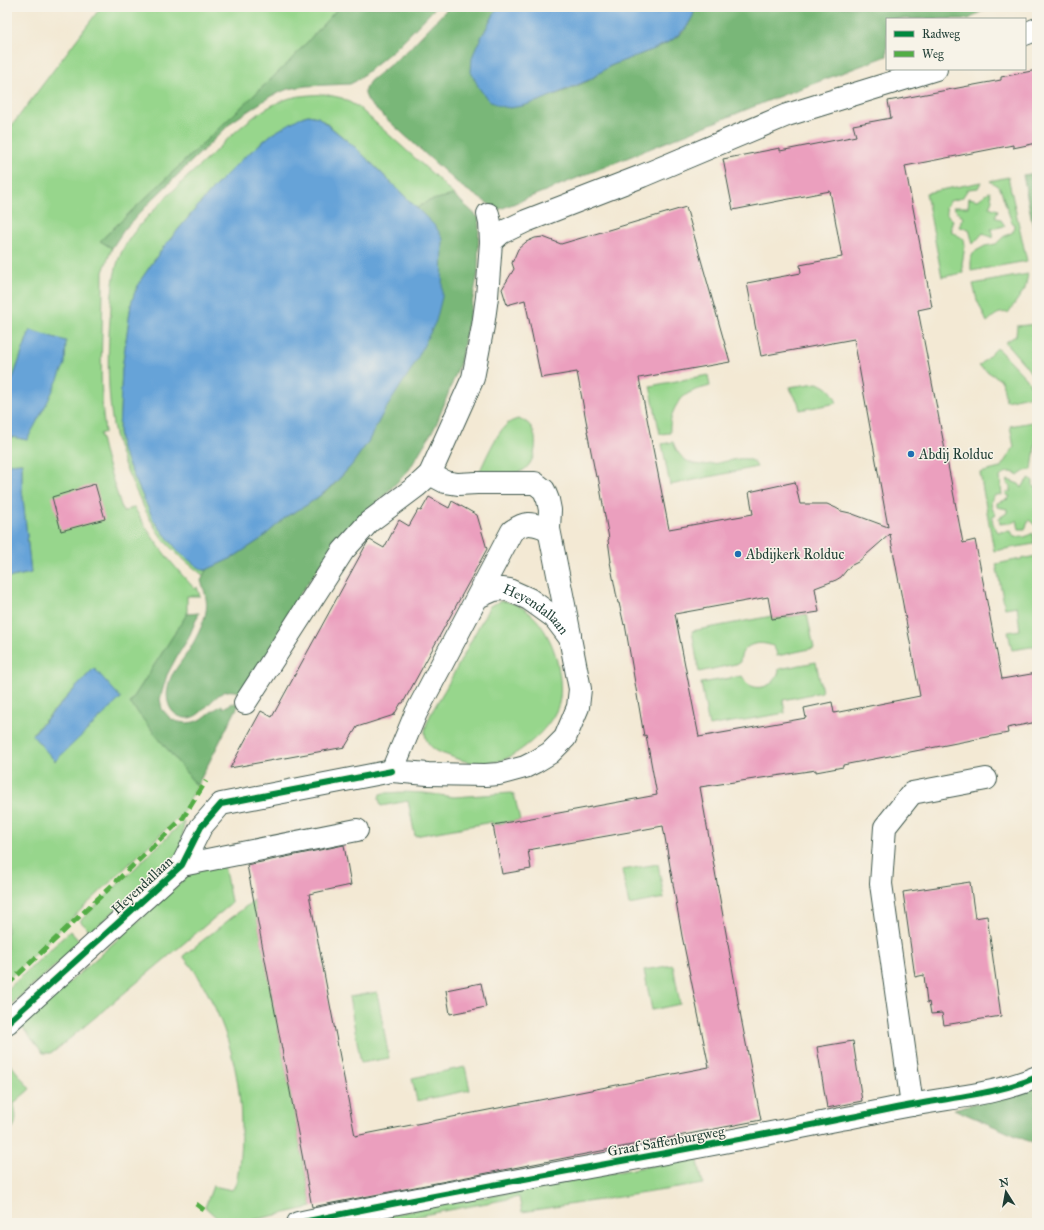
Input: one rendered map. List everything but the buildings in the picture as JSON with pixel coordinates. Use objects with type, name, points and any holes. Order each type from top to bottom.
[{"type":"street","points":[[1026,34],[1037,29]]},
{"type":"street","points":[[491,242],[501,233],[526,221],[642,176],[787,115],[933,70]]},
{"type":"street","points":[[245,704],[342,551],[369,522],[417,486],[430,474],[473,378],[484,326],[487,298],[491,242],[488,214]]},
{"type":"street","points":[[430,474],[445,482],[458,484],[535,483],[544,490],[550,510],[549,529],[570,638]]},
{"type":"street","points":[[478,597],[512,531],[520,525],[530,523],[549,529]]},
{"type":"street","name":"Heyendallaan","points":[[7,1023],[182,865],[201,828],[221,804],[392,772],[492,775],[525,767],[550,753],[565,738],[578,707],[580,689],[570,638],[554,617],[529,599],[509,590],[494,590],[478,597],[416,713],[392,772]]},
{"type":"street","points":[[912,1105],[881,884],[885,827],[912,793],[986,779]]},
{"type":"street","name":"Heyendallaan","points":[[182,865],[357,830]]},
{"type":"street","name":"Graaf Saffenburgweg","points":[[298,1223],[375,1207],[771,1134],[912,1105],[970,1096],[1037,1077]]},
{"type":"green space","points":[[101,7],[339,7],[289,62],[100,241],[112,248],[103,272],[101,376],[105,432],[100,434],[106,459],[123,512],[134,507],[162,550],[195,589],[197,587],[200,596],[187,596],[187,614],[130,703],[197,786],[182,814],[7,980],[7,578],[31,573],[22,489],[22,463],[7,464],[7,436],[27,440],[30,330],[7,395],[7,132]],"holes":[[[94,668],[55,761],[32,734]]]},
{"type":"green space","points":[[339,7],[436,7],[397,47],[356,81],[350,84],[306,86],[288,89],[271,96],[233,121],[152,200],[124,230],[112,248],[100,241],[289,62]]},
{"type":"green space","points":[[449,7],[498,7],[476,47],[522,106],[580,85],[608,67],[673,40],[687,27],[695,7],[989,7],[971,18],[886,18],[886,56],[775,98],[498,210],[461,186],[371,105],[367,99],[365,89],[370,81],[407,51]]},
{"type":"green space","points":[[324,94],[342,98],[358,107],[454,195],[428,201],[417,208],[356,148],[326,123],[318,117],[308,115],[304,116],[272,134],[241,160],[218,183],[162,249],[142,278],[131,304],[122,369],[119,431],[121,448],[154,521],[179,552],[203,570],[206,570],[204,576],[187,563],[158,532],[147,514],[135,489],[124,463],[114,432],[108,366],[111,302],[116,267],[125,246],[146,218],[226,140],[246,123],[267,108],[290,98]]},
{"type":"green space","points":[[1037,173],[1037,247],[1023,175]]},
{"type":"green space","points":[[1008,177],[1027,261],[971,271],[971,258],[974,252],[985,246],[996,244],[1003,237],[1013,232],[1014,225],[1000,188],[990,181]]},
{"type":"green space","points":[[981,182],[978,188],[968,189],[962,198],[950,201],[946,207],[947,215],[953,220],[951,226],[952,232],[964,239],[965,246],[962,264],[963,273],[942,277],[926,193]]},
{"type":"green space","points":[[990,191],[992,200],[989,207],[998,210],[995,217],[1001,220],[1005,226],[991,229],[993,238],[983,233],[973,244],[969,229],[959,227],[963,218],[953,207],[968,207],[969,198],[978,200]]},
{"type":"green space","points":[[454,195],[479,218],[478,273],[460,363],[436,425],[409,470],[334,547],[300,594],[259,672],[245,694],[227,691],[215,698],[200,713],[194,716],[188,718],[175,714],[169,705],[167,693],[168,687],[172,675],[191,647],[200,630],[206,614],[206,600],[201,581],[206,570],[232,558],[261,539],[287,516],[307,505],[331,488],[351,466],[368,442],[382,415],[436,227],[417,208],[428,201]]},
{"type":"green space","points":[[1028,274],[1025,289],[1008,313],[999,313],[987,322],[977,300],[973,284]]},
{"type":"green space","points":[[1037,324],[1037,381],[1005,342],[1016,336],[1017,326]]},
{"type":"green space","points":[[997,348],[1026,378],[1030,384],[1033,395],[1006,401],[1002,381],[979,366]]},
{"type":"green space","points":[[708,375],[710,386],[693,391],[681,399],[672,414],[670,433],[660,434],[650,386]]},
{"type":"green space","points":[[817,383],[830,390],[837,403],[800,410],[798,402],[789,387]]},
{"type":"green space","points":[[518,419],[529,425],[535,438],[534,454],[527,467],[522,471],[512,474],[478,475],[490,448],[498,435],[506,425]]},
{"type":"green space","points":[[1037,421],[1032,470],[1025,471],[1019,475],[1009,472],[1002,475],[1000,477],[1002,495],[995,496],[991,505],[996,514],[992,517],[993,524],[998,532],[1011,531],[1014,537],[1025,537],[1033,533],[1034,544],[994,551],[980,473],[1000,468],[1014,447],[1010,426]]},
{"type":"green space","points":[[673,442],[681,456],[692,463],[704,465],[741,459],[751,460],[757,467],[670,485],[662,444]]},
{"type":"green space","points":[[1030,478],[1033,481],[1033,487],[1037,487],[1037,527],[1029,520],[1025,529],[1019,529],[1017,520],[1015,522],[1000,524],[999,518],[1007,513],[1007,509],[997,507],[997,503],[1008,499],[1010,496],[1006,495],[1006,493],[1010,492],[1010,486],[1007,484],[1008,480],[1019,484],[1022,488],[1026,481]]},
{"type":"green space","points":[[1036,556],[1037,646],[1012,650],[1008,632],[1020,630],[1017,606],[1005,608],[996,564]]},
{"type":"green space","points":[[501,601],[510,602],[524,609],[542,626],[556,656],[560,675],[559,702],[553,717],[548,724],[526,746],[503,760],[488,763],[467,762],[435,750],[425,737],[426,727],[434,709],[490,606]]},
{"type":"green space","points":[[199,613],[188,639],[167,675],[160,699],[162,709],[173,720],[187,723],[202,719],[222,705],[223,708],[233,703],[239,704],[197,786],[130,703],[187,614]]},
{"type":"green space","points":[[807,614],[814,648],[777,656],[773,646],[762,643],[751,645],[743,651],[740,663],[699,672],[692,631],[772,616],[773,619]]},
{"type":"green space","points":[[816,662],[822,692],[783,700],[785,713],[709,726],[701,683],[742,676],[747,683],[753,687],[763,687],[776,679],[779,669]]},
{"type":"green space","points":[[404,792],[454,797],[511,793],[515,798],[520,820],[493,825],[492,822],[415,836],[408,801],[381,806],[379,798],[380,794],[384,793]]},
{"type":"green space","points":[[184,821],[182,850],[91,932],[80,921]]},
{"type":"green space","points":[[658,864],[664,898],[629,905],[622,870]]},
{"type":"green space","points":[[224,865],[231,904],[56,1050],[50,1053],[43,1053],[21,1026],[197,868]]},
{"type":"green space","points":[[254,900],[312,1207],[240,1223],[219,1223],[216,1217],[205,1207],[213,1186],[232,1190],[236,1184],[240,1155],[241,1131],[238,1085],[234,1062],[220,1018],[198,976],[183,956]]},
{"type":"green space","points":[[70,931],[81,943],[7,1008],[7,990]]},
{"type":"green space","points":[[673,965],[680,1004],[652,1010],[644,970]]},
{"type":"green space","points":[[377,992],[389,1058],[361,1063],[349,997]]},
{"type":"green space","points":[[7,1063],[12,1066],[30,1089],[14,1103],[16,1120],[13,1127],[7,1134]]},
{"type":"green space","points":[[465,1067],[470,1090],[417,1101],[412,1078]]},
{"type":"green space","points":[[1037,1086],[1037,1145],[954,1109]]},
{"type":"green space","points":[[697,1157],[703,1184],[522,1212],[519,1197],[380,1223],[347,1223]]},
{"type":"water","points":[[498,7],[695,7],[693,16],[686,28],[672,40],[654,49],[610,66],[589,80],[539,101],[510,108],[499,106],[488,100],[479,88],[471,72],[472,58],[476,47]]},
{"type":"water","points":[[308,115],[318,117],[356,148],[436,227],[443,239],[442,297],[436,321],[414,365],[382,415],[368,442],[351,466],[330,488],[307,505],[287,516],[261,539],[232,558],[203,570],[179,552],[154,521],[121,448],[119,431],[122,369],[131,304],[142,278],[162,249],[218,183],[241,160],[272,134],[299,118]]},
{"type":"water","points":[[30,330],[66,341],[65,364],[48,401],[27,440],[7,436],[7,395]]},
{"type":"water","points":[[22,463],[22,489],[31,573],[7,578],[7,464]]},
{"type":"water","points":[[94,668],[121,698],[55,761],[32,735]]},
{"type":"marked path","points":[[7,985],[183,818],[206,781]]},
{"type":"marked path","points":[[196,1204],[204,1210]]},
{"type":"cycle path","points":[[7,1023],[182,865],[201,827],[221,804],[392,771]]},
{"type":"cycle path","points":[[298,1223],[991,1091],[1022,1083],[1037,1077]]},
{"type":"place","name":"Abdij Rolduc","points":[[911,454]]},
{"type":"place","name":"Abdijkerk Rolduc","points":[[738,554]]}]
